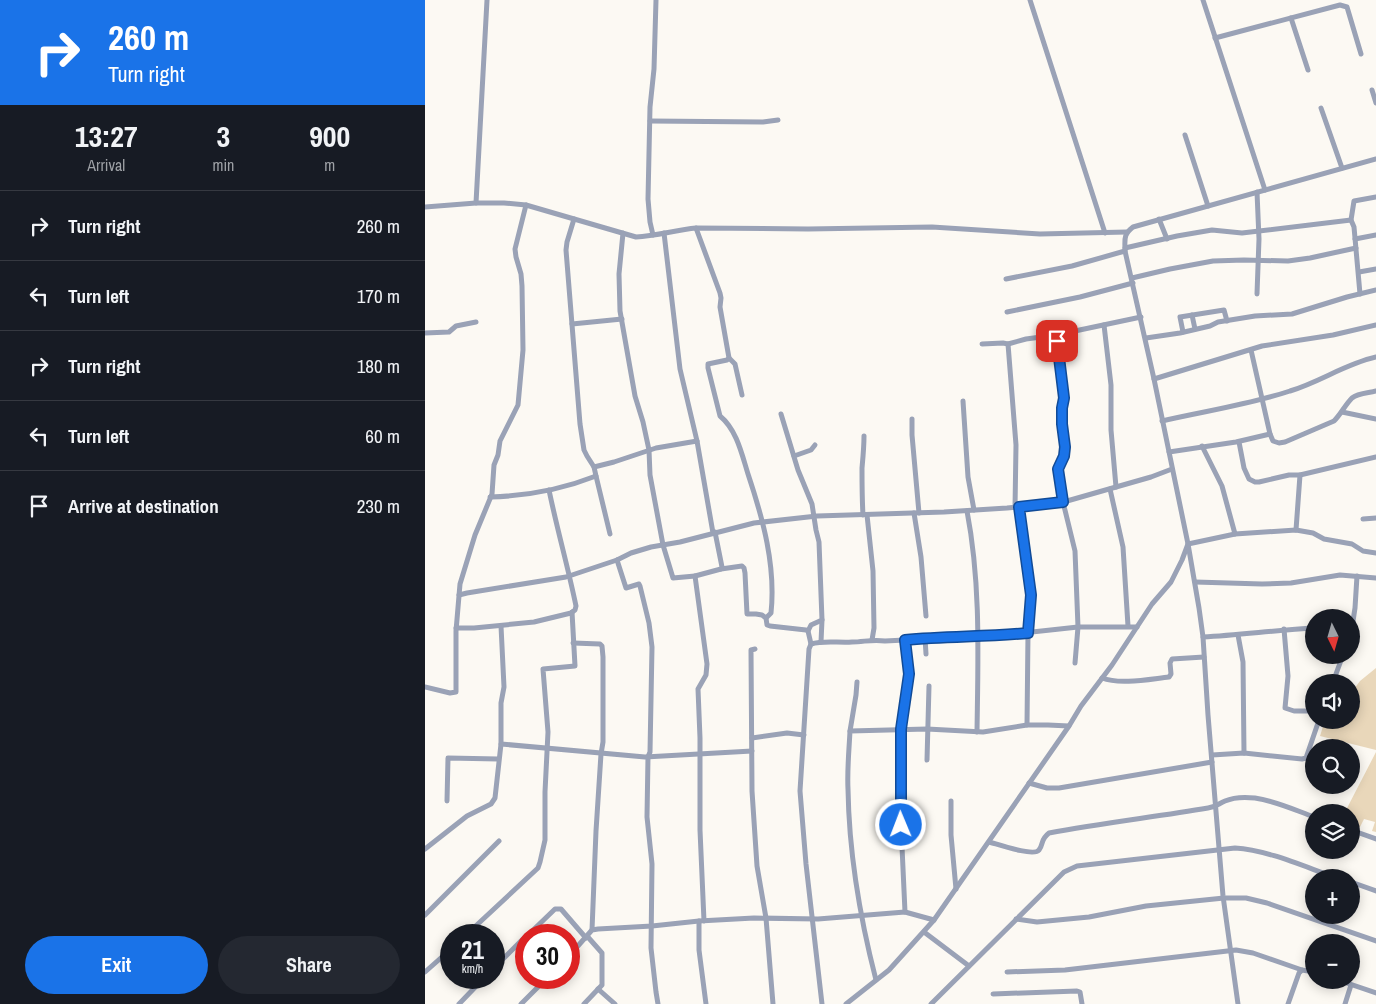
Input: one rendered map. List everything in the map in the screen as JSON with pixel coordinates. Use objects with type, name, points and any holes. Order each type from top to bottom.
[{"type":"street","points":[[476,203],[487,0]]},
{"type":"street","points":[[653,235],[648,199],[656,0]]},
{"type":"street","points":[[1030,0],[1105,233]]},
{"type":"street","points":[[1203,0],[1265,190]]},
{"type":"street","points":[[1215,38],[1344,5],[1349,12],[1361,54]]},
{"type":"street","points":[[1291,18],[1308,70]]},
{"type":"street","points":[[1372,90],[1376,103]]},
{"type":"street","points":[[1321,108],[1342,168]]},
{"type":"street","points":[[650,121],[754,122],[778,120]]},
{"type":"street","points":[[1185,135],[1208,206]]},
{"type":"street","points":[[1238,1004],[1224,898],[1203,637],[1195,582],[1155,379],[1124,240],[1127,232],[1133,227],[1376,159]]},
{"type":"street","points":[[1257,192],[1257,294]]},
{"type":"street","points":[[1361,294],[1354,227],[1351,220],[1353,201],[1376,197]]},
{"type":"street","points":[[425,207],[476,203],[526,205],[636,237],[696,228],[808,230],[932,227],[1040,234],[1127,232]]},
{"type":"street","points":[[425,687],[450,693],[456,692],[456,628],[460,584],[475,535],[493,487],[494,466],[500,441],[518,405],[523,350],[522,286],[515,249],[526,205]]},
{"type":"street","points":[[574,219],[566,250],[580,424],[585,450],[594,467],[610,534]]},
{"type":"street","points":[[1159,219],[1167,239]]},
{"type":"street","points":[[1006,279],[1072,266],[1125,249],[1212,230],[1242,233],[1351,220]]},
{"type":"street","points":[[696,228],[721,293],[720,307],[724,335],[729,358],[735,364],[742,395]]},
{"type":"street","points":[[623,233],[619,274],[619,299],[635,396],[649,450],[650,475],[663,544],[673,578],[695,576],[742,566],[745,573],[746,612],[747,614],[762,615],[766,618]]},
{"type":"street","points":[[664,233],[680,369],[697,441],[721,569]]},
{"type":"street","points":[[1355,240],[1376,235]]},
{"type":"street","points":[[1007,312],[1080,297],[1170,269],[1213,261],[1288,261],[1356,248]]},
{"type":"street","points":[[1359,272],[1376,269]]},
{"type":"street","points":[[1146,338],[1255,316],[1292,314],[1341,298],[1376,290]]},
{"type":"street","points":[[1183,332],[1180,317],[1224,310],[1227,321]]},
{"type":"street","points":[[1192,315],[1195,329]]},
{"type":"street","points":[[982,344],[1003,342],[1008,344],[1026,338],[1056,335],[1141,317]]},
{"type":"street","points":[[572,324],[622,319]]},
{"type":"street","points":[[425,333],[449,332],[456,326],[476,322]]},
{"type":"street","points":[[1104,325],[1111,385],[1111,430],[1117,487]]},
{"type":"street","points":[[1155,379],[1263,346],[1333,335],[1376,325]]},
{"type":"street","points":[[1056,335],[1064,398],[1062,424],[1065,447],[1064,456],[1058,469],[1063,502],[1075,551],[1078,627],[1075,664]]},
{"type":"street","points":[[1008,344],[1016,457],[1014,488],[1031,595],[1028,633],[1027,725]]},
{"type":"street","points":[[1251,350],[1270,434],[1273,441],[1279,443],[1334,421],[1343,412],[1352,398],[1376,391]]},
{"type":"street","points":[[1162,421],[1263,400],[1376,357]]},
{"type":"street","points":[[729,358],[709,364],[708,368],[720,416],[730,427],[744,459],[767,542],[772,579],[771,613],[766,618]]},
{"type":"street","points":[[963,401],[968,477],[974,510]]},
{"type":"street","points":[[1343,412],[1376,420]]},
{"type":"street","points":[[781,414],[815,517],[821,561],[821,642]]},
{"type":"street","points":[[912,419],[917,513],[926,616]]},
{"type":"street","points":[[1169,452],[1239,442],[1270,434]]},
{"type":"street","points":[[864,436],[862,488],[873,570],[874,628],[872,640]]},
{"type":"street","points":[[594,467],[656,448],[697,441]]},
{"type":"street","points":[[1239,442],[1244,468],[1249,479],[1255,482],[1300,475],[1376,458]]},
{"type":"street","points":[[794,456],[811,450],[815,445]]},
{"type":"street","points":[[1202,446],[1222,486],[1235,534]]},
{"type":"street","points":[[459,595],[467,592],[570,576],[663,544],[690,540],[714,532],[762,522],[815,517],[967,511],[1063,502],[1151,477],[1172,469]]},
{"type":"street","points":[[1296,530],[1300,475]]},
{"type":"street","points":[[490,497],[515,496],[549,490],[596,476]]},
{"type":"street","points":[[1110,489],[1123,547],[1128,626]]},
{"type":"street","points":[[456,628],[534,622],[575,610],[576,606],[570,576],[554,517],[549,490]]},
{"type":"street","points":[[967,511],[977,586],[977,732]]},
{"type":"street","points":[[1363,519],[1376,518]]},
{"type":"street","points":[[1188,544],[1235,534],[1296,530],[1313,533],[1324,539],[1352,544],[1363,551],[1376,553]]},
{"type":"street","points":[[846,1004],[889,970],[934,920],[1081,706],[1112,665],[1152,604],[1171,582],[1183,560],[1188,544]]},
{"type":"street","points":[[617,560],[626,588],[639,584],[640,586],[649,623],[652,647],[647,816],[652,864],[651,948],[658,1004]]},
{"type":"street","points":[[1195,582],[1291,583],[1340,575],[1376,578]]},
{"type":"street","points":[[695,576],[707,664],[699,689],[701,921],[699,950],[706,1004]]},
{"type":"street","points":[[1355,609],[1357,576]]},
{"type":"street","points":[[477,924],[539,865],[545,840],[548,732],[543,669],[574,667],[572,612]]},
{"type":"street","points":[[766,618],[767,625],[770,626],[808,631]]},
{"type":"street","points":[[822,620],[811,625],[808,631],[811,644],[809,649],[801,754],[800,791],[822,1004]]},
{"type":"street","points":[[426,847],[467,816],[491,804],[495,798],[501,744],[501,703],[505,678],[501,626]]},
{"type":"street","points":[[811,644],[821,642],[978,637],[1078,627],[1137,627]]},
{"type":"street","points":[[1203,637],[1305,628]]},
{"type":"street","points":[[1284,629],[1288,676],[1285,708],[1294,711],[1305,710]]},
{"type":"street","points":[[1238,635],[1243,662],[1244,753]]},
{"type":"street","points":[[925,638],[926,654]]},
{"type":"street","points":[[905,640],[909,674],[901,729],[901,825],[905,912]]},
{"type":"street","points":[[573,643],[600,644],[602,646],[603,687],[603,742],[596,831],[593,930],[580,944]]},
{"type":"street","points":[[755,649],[751,650],[752,791],[757,866],[766,918],[773,1004]]},
{"type":"street","points":[[1102,678],[1125,681],[1169,677],[1172,659],[1204,657]]},
{"type":"street","points":[[857,682],[850,731],[848,768],[849,811],[853,860],[861,915],[876,980]]},
{"type":"street","points":[[927,760],[929,686]]},
{"type":"street","points":[[850,731],[927,729],[977,732],[996,731],[1027,725],[1069,726]]},
{"type":"street","points":[[1212,755],[1244,753],[1306,758],[1316,729]]},
{"type":"street","points":[[752,738],[787,733],[803,735]]},
{"type":"street","points":[[501,744],[648,757],[752,751]]},
{"type":"street","points":[[447,801],[448,758],[499,759]]},
{"type":"street","points":[[1029,783],[1047,788],[1059,788],[1213,762]]},
{"type":"street","points":[[989,842],[1034,853],[1038,852],[1044,837],[1049,833],[1216,807],[1225,801],[1236,798],[1254,798],[1274,802],[1305,814]]},
{"type":"street","points":[[951,801],[956,889]]},
{"type":"street","points":[[1360,833],[1376,839]]},
{"type":"street","points":[[425,915],[499,841]]},
{"type":"street","points":[[931,1004],[1064,872],[1077,866],[1235,848],[1250,849],[1310,869]]},
{"type":"street","points":[[1360,885],[1376,891]]},
{"type":"street","points":[[1016,919],[1037,922],[1089,917],[1146,906],[1224,898],[1246,898],[1267,903],[1376,941]]},
{"type":"street","points":[[539,924],[558,908],[575,924]]},
{"type":"street","points":[[593,930],[701,921],[766,918],[812,919],[905,912],[934,920]]},
{"type":"street","points":[[580,929],[602,953],[603,982],[583,1004]]},
{"type":"street","points":[[923,932],[969,966]]},
{"type":"street","points":[[505,957],[515,948]]},
{"type":"street","points":[[1007,972],[1065,970],[1231,950],[1253,954],[1305,970]]},
{"type":"street","points":[[425,972],[440,959]]},
{"type":"street","points":[[1288,1004],[1296,978],[1302,970]]},
{"type":"street","points":[[1360,988],[1376,994]]},
{"type":"street","points":[[459,1004],[473,989]]},
{"type":"street","points":[[521,1004],[536,989]]},
{"type":"street","points":[[598,989],[615,1004]]},
{"type":"street","points":[[1345,1004],[1350,989]]},
{"type":"street","points":[[993,994],[1077,991],[1082,996],[1082,1004]]},
{"type":"shaded area","points":[[1376,668],[1376,750],[1360,746],[1360,739],[1332,739],[1320,736],[1322,729],[1360,729],[1360,681]]},
{"type":"shaded area","points":[[1376,752],[1376,832],[1372,831],[1375,822],[1364,819],[1360,827],[1360,804],[1349,804],[1354,794],[1360,794],[1360,783]]},
{"type":"route","points":[[901,825],[901,729],[909,674],[905,640],[1028,633],[1031,595],[1019,507],[1063,502],[1058,469],[1064,456],[1065,447],[1062,424],[1064,398],[1057,341]]}]
